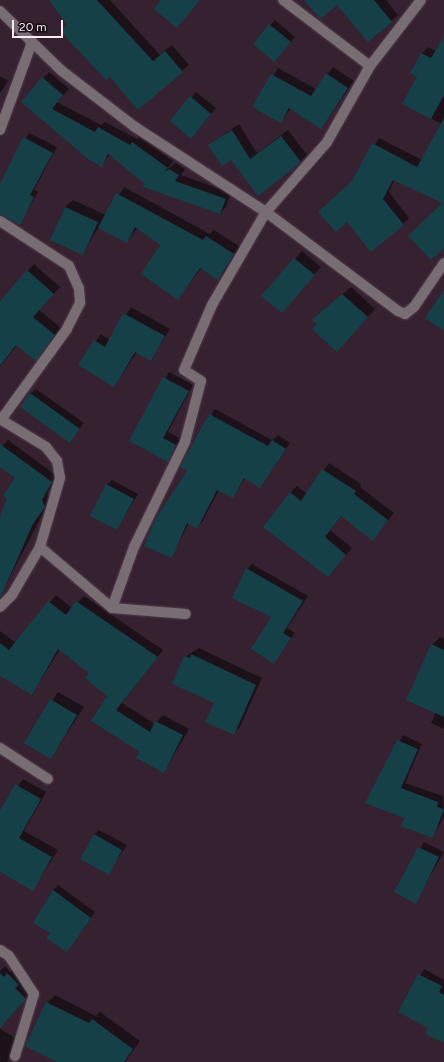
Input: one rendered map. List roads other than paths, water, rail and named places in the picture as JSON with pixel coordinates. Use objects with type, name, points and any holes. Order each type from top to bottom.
[{"type":"street","points":[[283,0],[370,66]]},
{"type":"street","points":[[112,608],[134,547],[185,442],[200,381],[184,370],[195,350],[199,332],[233,264],[266,212],[328,142],[370,66],[421,0]]},
{"type":"street","points":[[0,11],[62,71],[134,127],[266,212],[406,314],[414,307],[444,263]]},
{"type":"street","points":[[0,130],[32,42]]},
{"type":"street","points":[[0,221],[69,266],[79,288],[80,303],[67,329],[0,420],[30,435],[57,461],[60,478],[40,547],[12,595],[0,607]]},
{"type":"street","points":[[40,547],[112,608],[186,614]]},
{"type":"street","points":[[0,748],[48,779]]},
{"type":"street","points":[[0,950],[9,956],[34,994],[15,1056]]}]
